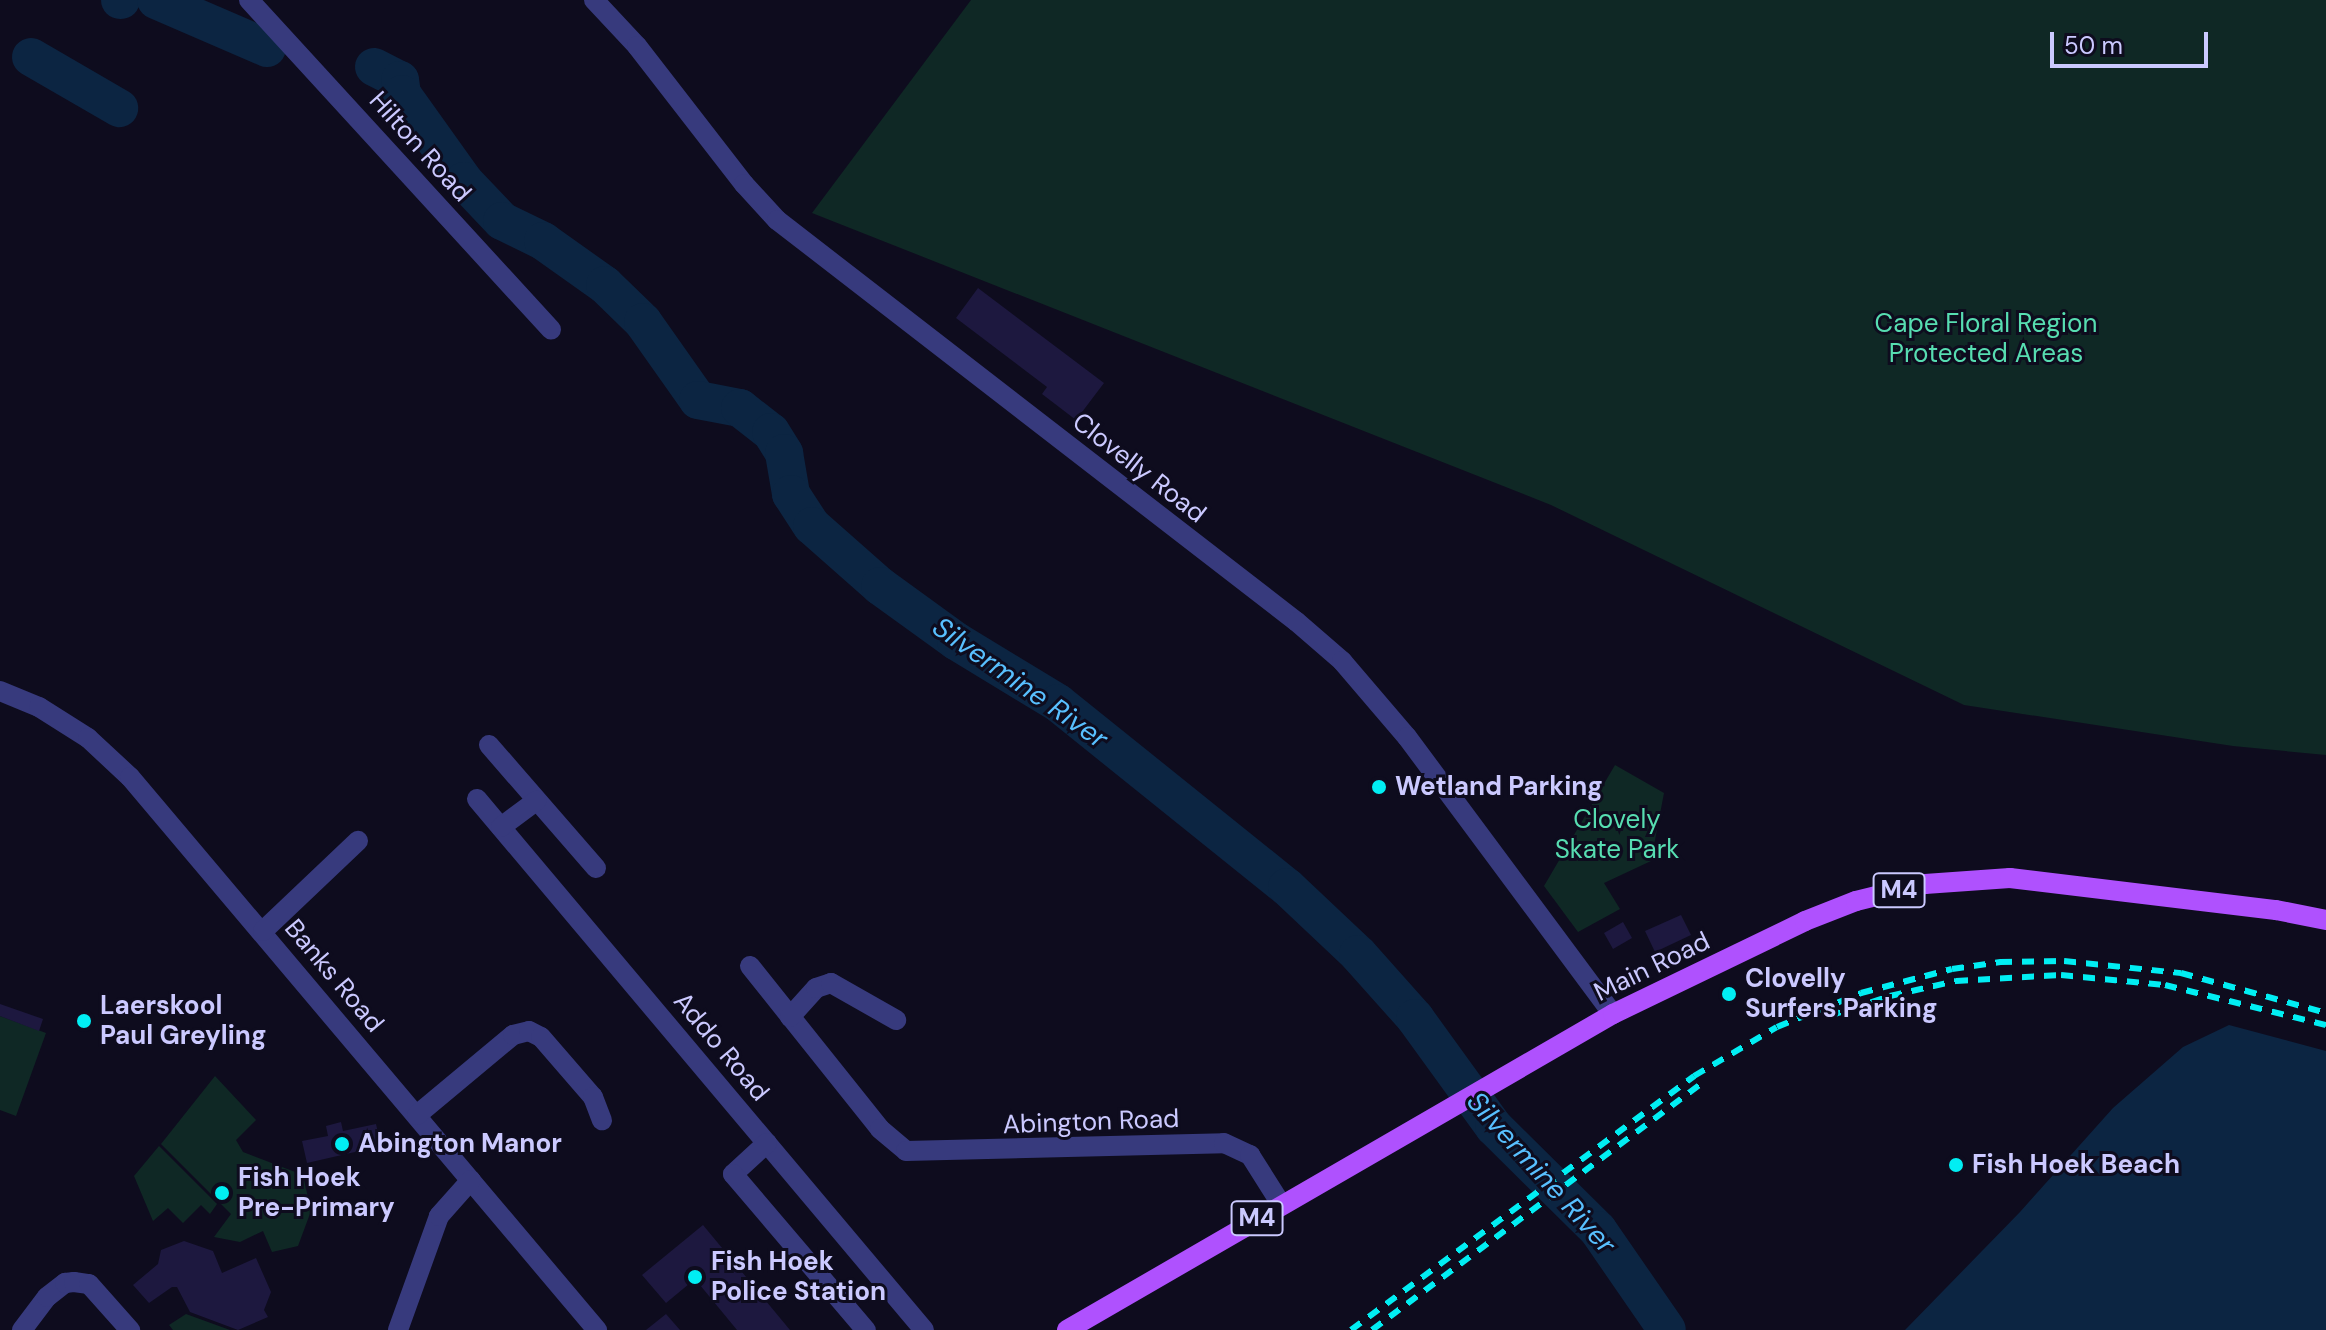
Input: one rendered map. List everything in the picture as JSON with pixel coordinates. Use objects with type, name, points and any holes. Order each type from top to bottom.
[{"type":"main road","name":"Main Road","points":[[1067,1330],[1448,1106],[1613,1014],[1805,921],[1856,901],[1925,884],[2010,878],[2276,910],[2326,920]]},
{"type":"street","name":"Hilton Road","points":[[249,0],[551,330]]},
{"type":"street","name":"Clovelly Road","points":[[594,0],[637,46],[744,184],[777,220],[1297,622],[1342,661],[1407,737],[1613,1014]]},
{"type":"street","name":"Banks Road","points":[[0,691],[39,707],[88,738],[130,777],[597,1330]]},
{"type":"street","points":[[489,745],[596,868]]},
{"type":"street","name":"Addo Road","points":[[477,799],[924,1330]]},
{"type":"street","points":[[501,827],[536,801]]},
{"type":"street","points":[[263,931],[358,841]]},
{"type":"street","name":"Abington Road","points":[[750,966],[880,1129],[901,1149],[911,1153],[1224,1143],[1250,1155],[1281,1204]]},
{"type":"street","points":[[790,1017],[816,988],[831,983],[896,1020]]},
{"type":"street","points":[[417,1115],[513,1035],[529,1031],[541,1037],[593,1097],[602,1120]]},
{"type":"street","points":[[767,1143],[733,1174],[866,1330]]},
{"type":"street","points":[[398,1330],[439,1216],[471,1180]]},
{"type":"street","points":[[22,1330],[36,1308],[65,1283],[89,1284],[130,1330]]},
{"type":"green space","name":"Cape Floral Region Protected Areas","points":[[971,0],[2326,0],[2326,755],[2233,746],[1964,705],[1551,505],[812,213]]},
{"type":"green space","name":"Clovely Skate Park","points":[[1615,765],[1664,793],[1651,861],[1604,883],[1620,909],[1578,932],[1544,886]]},
{"type":"green space","points":[[0,1016],[46,1033],[16,1116],[0,1110]]},
{"type":"green space","points":[[215,1076],[256,1120],[236,1140],[243,1152],[303,1175],[311,1211],[298,1246],[272,1252],[263,1231],[240,1242],[214,1237],[231,1214],[161,1144]]},
{"type":"green space","points":[[159,1146],[217,1204],[210,1214],[201,1205],[183,1223],[168,1208],[153,1221],[134,1176]]},
{"type":"green space","points":[[186,1314],[230,1330],[173,1330],[169,1325]]},
{"type":"water","points":[[2229,1025],[2326,1051],[2326,1330],[1905,1330],[2020,1212],[2113,1108],[2183,1047]]},
{"type":"building","points":[[978,288],[1104,383],[1076,420],[1042,394],[1047,387],[956,318]]},
{"type":"building","points":[[1681,915],[1691,935],[1655,952],[1645,931]]},
{"type":"building","points":[[1623,922],[1632,938],[1613,949],[1604,933]]},
{"type":"building","points":[[0,1004],[43,1019],[39,1031],[0,1016]]},
{"type":"building","name":"Abington Manor","points":[[341,1122],[343,1131],[376,1124],[381,1146],[307,1163],[302,1141],[328,1136],[326,1126]]},
{"type":"building","name":"Fish Hoek Police Station","points":[[703,1225],[790,1330],[737,1330],[695,1279],[666,1303],[642,1275]]},
{"type":"building","points":[[184,1241],[213,1251],[222,1273],[256,1258],[271,1292],[264,1310],[268,1317],[238,1330],[190,1312],[177,1287],[172,1287],[149,1303],[133,1285],[158,1264],[161,1250]]},
{"type":"building","name":"Fish Hoek Police Station","points":[[666,1314],[680,1330],[646,1330]]},
{"type":"waterway","name":"Silvermine River","points":[[156,0],[267,48]]},
{"type":"waterway","points":[[31,57],[119,108]]},
{"type":"waterway","name":"Silvermine River","points":[[374,67],[400,80],[402,94],[464,181],[502,221],[543,241],[605,285],[643,322],[698,400],[740,408],[771,432],[784,453],[791,494],[812,526],[880,586],[956,641],[1058,703],[1287,887],[1358,954],[1415,1018],[1494,1127],[1598,1230],[1667,1330]]},
{"type":"railway","points":[[1351,1330],[1694,1076],[1777,1027],[1861,993],[1952,969],[2000,962],[2064,961],[2181,973],[2326,1013]]},
{"type":"railway","points":[[1829,1016],[1890,996],[1956,981],[2061,975],[2165,985],[2326,1025]]},
{"type":"railway","points":[[1372,1330],[1702,1083]]},
{"type":"place","name":"Wetland Parking","points":[[1379,787]]},
{"type":"place","name":"Clovelly Surfers Parking","points":[[1729,994]]},
{"type":"place","name":"Laerskool Paul Greyling","points":[[84,1021]]},
{"type":"place","name":"Abington Manor","points":[[342,1144]]},
{"type":"place","name":"Fish Hoek Beach","points":[[1956,1165]]},
{"type":"place","name":"Fish Hoek Pre-Primary","points":[[222,1193]]},
{"type":"place","name":"Fish Hoek Police Station","points":[[695,1277]]}]
